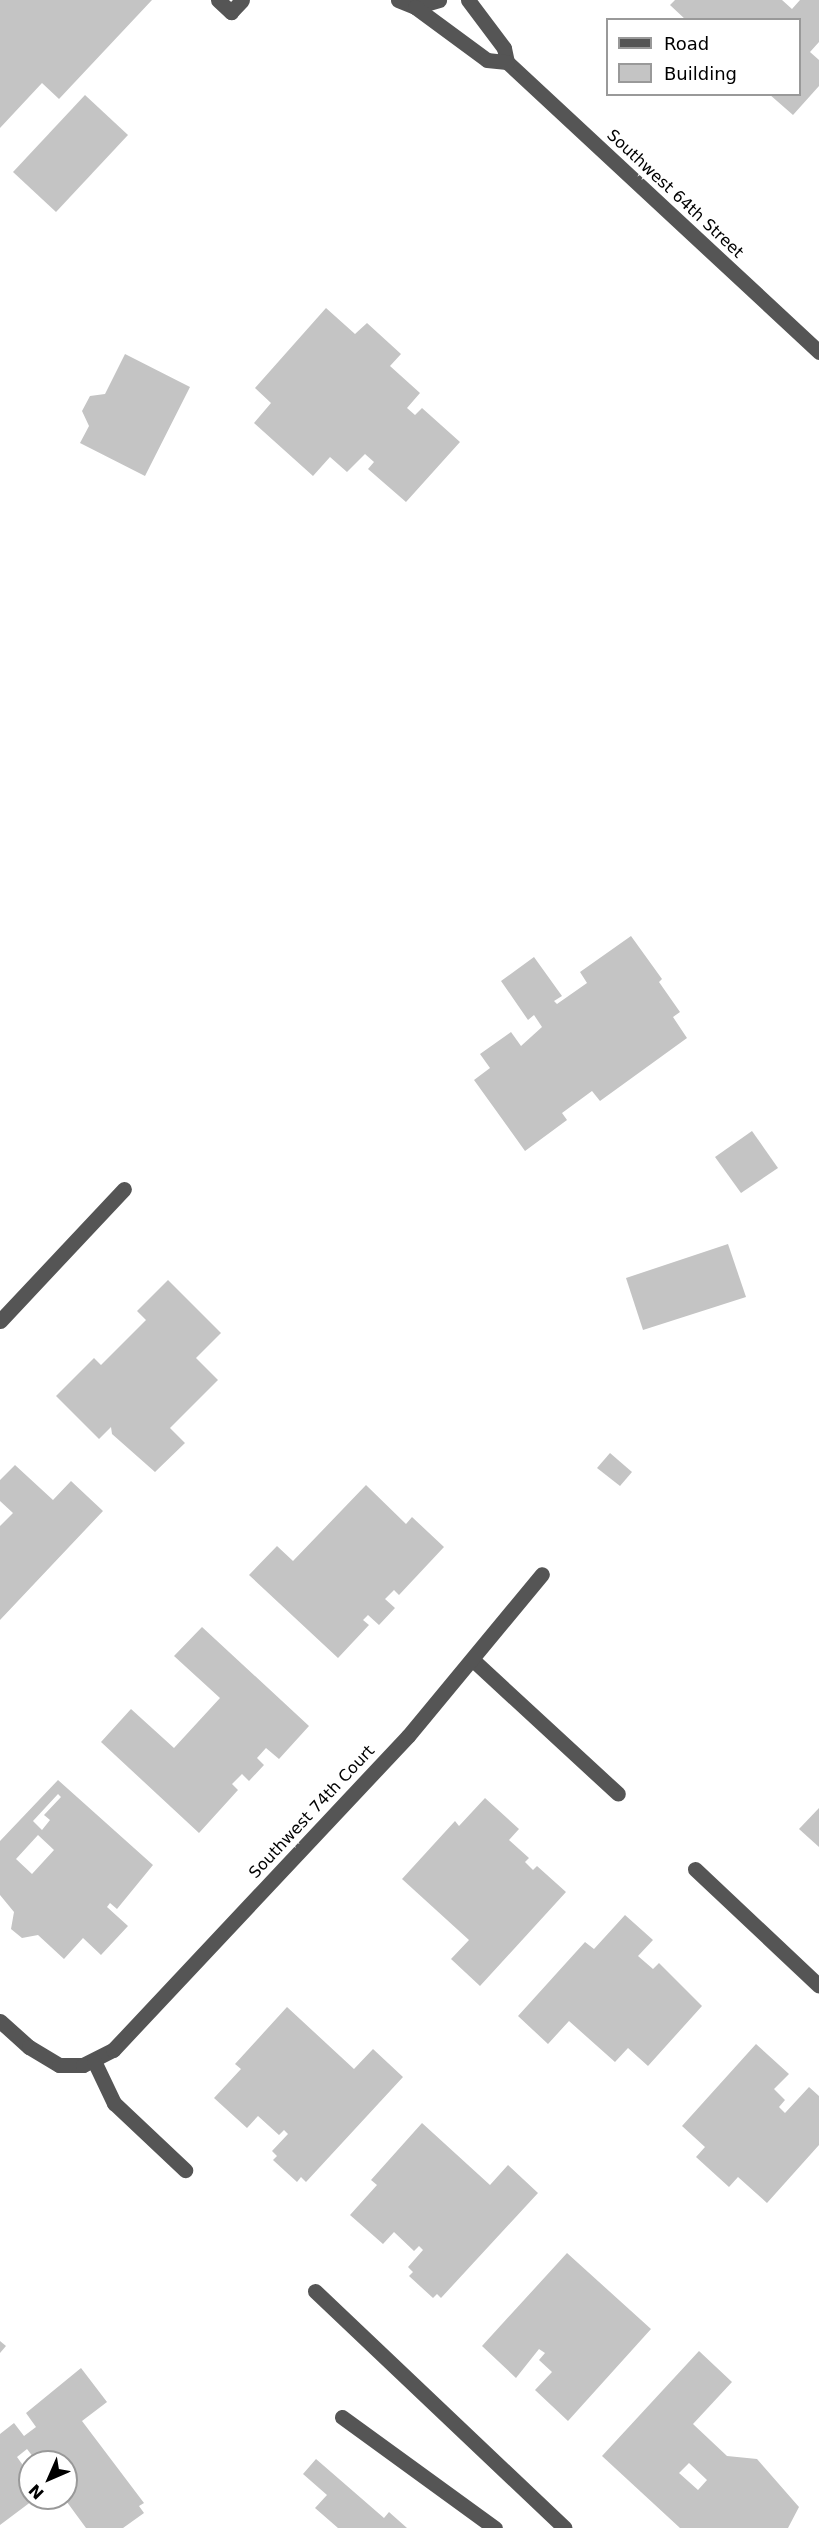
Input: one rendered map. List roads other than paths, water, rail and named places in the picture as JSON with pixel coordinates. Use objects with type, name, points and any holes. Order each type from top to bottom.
[{"type":"street","points":[[218,0],[231,12],[242,0]]},
{"type":"street","name":"Southwest 64th Street","points":[[398,0],[415,7],[487,60],[507,62]]},
{"type":"street","points":[[415,7],[439,0]]},
{"type":"street","name":"Southwest 64th Street","points":[[468,0],[504,48],[507,62],[819,352]]},
{"type":"street","points":[[0,1321],[124,1189]]},
{"type":"street","name":"Southwest 74th Court","points":[[94,2061],[124,2040],[408,1736],[542,1574]]},
{"type":"street","points":[[473,1660],[618,1794]]},
{"type":"street","points":[[695,1869],[819,1986]]},
{"type":"street","points":[[0,2021],[50,2061],[72,2067],[94,2061],[114,2103],[185,2170]]},
{"type":"street","points":[[315,2291],[565,2528]]},
{"type":"street","points":[[342,2417],[495,2528]]}]
